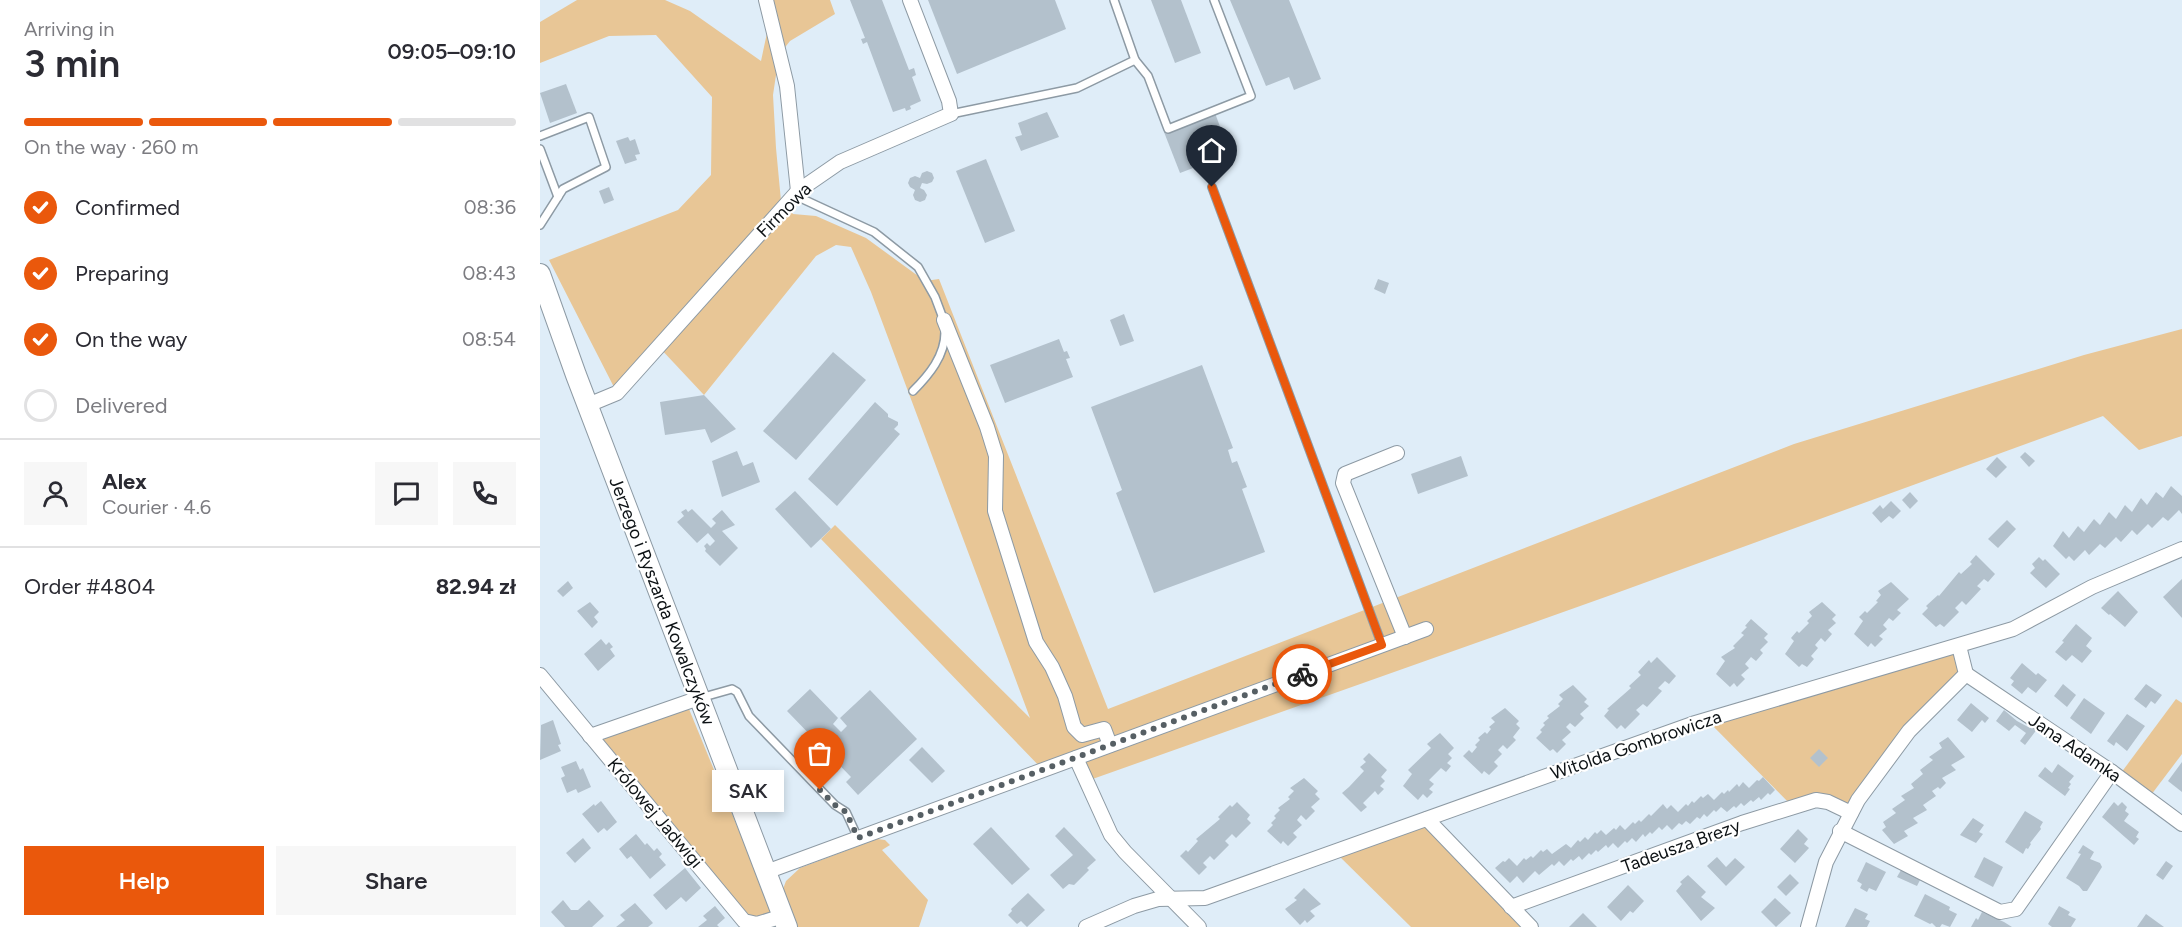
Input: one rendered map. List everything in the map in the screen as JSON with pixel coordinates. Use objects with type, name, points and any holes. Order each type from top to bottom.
[{"type":"main road","name":"Jerzego i Ryszarda Kowalczyków","points":[[540,274],[785,922]]},
{"type":"street","points":[[766,0],[787,86],[796,193]]},
{"type":"street","points":[[910,0],[949,100],[951,114]]},
{"type":"street","name":"Firmowa","points":[[588,405],[617,393],[796,193],[840,162],[951,114]]},
{"type":"street","points":[[944,320],[987,426],[996,456],[995,511],[1036,642],[1052,667],[1065,696],[1074,727],[1082,735],[1104,729],[1110,745]]},
{"type":"street","points":[[1396,453],[1345,474],[1343,483],[1405,637]]},
{"type":"street","name":"Witolda Gombrowicza","points":[[1086,927],[1134,906],[1158,899],[1204,898],[1692,724],[2013,629],[2092,587],[2182,549]]},
{"type":"street","points":[[766,872],[1426,629]]},
{"type":"street","points":[[1808,927],[1826,862],[1858,800],[1908,731],[1966,674],[1959,646]]},
{"type":"street","name":"Jana Adamka","points":[[1966,674],[2112,772],[2182,824]]},
{"type":"street","name":"Królowej Jadwigi","points":[[540,675],[744,921],[757,924],[785,922]]},
{"type":"street","points":[[590,736],[699,698]]},
{"type":"street","points":[[1076,758],[1111,835],[1199,927]]},
{"type":"street","points":[[1840,831],[2000,912],[2016,909],[2112,772]]},
{"type":"street","name":"Tadeusza Brezy","points":[[1511,907],[1742,823],[1816,800],[1828,802],[1851,813]]},
{"type":"street","points":[[1427,819],[1531,927]]},
{"type":"lane","points":[[1114,0],[1135,60],[1148,76],[1167,129],[1251,96],[1214,0]]},
{"type":"lane","points":[[951,114],[1077,88],[1135,60]]},
{"type":"lane","points":[[540,136],[589,117],[606,167],[563,189],[540,225]]},
{"type":"lane","points":[[540,149],[558,197]]},
{"type":"lane","points":[[1212,187],[1382,645]]},
{"type":"lane","points":[[796,193],[874,232],[918,267],[935,297],[944,320],[945,336],[942,351],[927,378],[913,391]]},
{"type":"lane","points":[[699,698],[732,688],[737,692],[749,716],[835,805],[846,812],[858,838]]},
{"type":"shaded area","points":[[577,0],[665,0],[690,11],[761,61],[774,0],[830,0],[835,14],[790,41],[779,55],[773,95],[781,201],[793,214],[816,216],[866,238],[925,281],[939,279],[1108,709],[1794,444],[2084,355],[2182,329],[2182,436],[2139,450],[2103,416],[1611,595],[1087,781],[1076,758],[1043,770],[821,539],[835,525],[1030,718],[871,292],[851,247],[836,245],[816,256],[704,395],[659,347],[617,393],[549,260],[678,210],[711,175],[712,97],[656,35],[609,36],[540,63],[540,22]]},
{"type":"shaded area","points":[[1959,646],[1966,674],[1909,731],[1851,813],[1828,802],[1793,807],[1707,720]]},
{"type":"shaded area","points":[[2176,699],[2182,703],[2182,754],[2148,799],[2118,777]]},
{"type":"shaded area","points":[[689,709],[772,911],[757,924],[744,921],[590,736]]},
{"type":"shaded area","points":[[1427,819],[1531,927],[1411,927],[1335,852]]},
{"type":"shaded area","points":[[877,839],[885,840],[890,845],[882,850],[928,900],[919,927],[796,927],[783,889],[786,881],[800,868]]},
{"type":"building","points":[[850,0],[882,0],[909,70],[914,68],[916,75],[912,77],[921,101],[910,106],[911,109],[906,111],[905,108],[893,112],[867,42],[863,44],[861,39],[865,38]]},
{"type":"building","points":[[928,0],[1055,0],[1066,29],[957,74]]},
{"type":"building","points":[[1151,0],[1181,0],[1201,53],[1175,63]]},
{"type":"building","points":[[1230,0],[1289,0],[1321,79],[1294,90],[1289,77],[1266,86]]},
{"type":"building","points":[[566,84],[577,113],[550,123],[540,93]]},
{"type":"building","points":[[1047,112],[1059,137],[1021,151],[1015,137],[1022,135],[1018,123]]},
{"type":"building","points":[[1215,113],[1230,154],[1180,173],[1164,132]]},
{"type":"building","points":[[628,137],[630,141],[635,139],[640,154],[635,155],[637,160],[625,164],[616,141]]},
{"type":"building","points":[[986,159],[1015,231],[985,243],[956,171]]},
{"type":"building","points":[[927,171],[932,173],[934,178],[932,182],[922,183],[920,188],[927,195],[925,200],[920,202],[915,200],[913,195],[915,190],[908,183],[910,178],[915,176],[920,178],[922,173]]},
{"type":"building","points":[[609,187],[614,200],[604,204],[599,191]]},
{"type":"building","points":[[1378,279],[1389,283],[1385,294],[1374,289]]},
{"type":"building","points":[[1124,314],[1134,341],[1120,346],[1110,320]]},
{"type":"building","points":[[1059,339],[1064,352],[1067,351],[1070,358],[1066,359],[1073,377],[1005,403],[990,365]]},
{"type":"building","points":[[833,352],[866,380],[796,460],[763,431]]},
{"type":"building","points":[[1202,365],[1233,448],[1228,450],[1232,463],[1237,461],[1247,487],[1242,489],[1265,552],[1154,593],[1116,493],[1122,490],[1091,407]]},
{"type":"building","points":[[704,395],[736,429],[711,443],[705,429],[665,435],[660,402]]},
{"type":"building","points":[[875,402],[888,414],[888,417],[898,422],[894,429],[900,434],[837,506],[808,479]]},
{"type":"building","points":[[737,451],[743,466],[753,462],[760,482],[722,497],[712,461]]},
{"type":"building","points":[[2025,452],[2035,461],[2029,467],[2020,457]]},
{"type":"building","points":[[1461,456],[1468,476],[1418,494],[1411,474]]},
{"type":"building","points":[[1997,457],[2007,467],[1996,478],[1986,469]]},
{"type":"building","points":[[2171,486],[2182,496],[2182,514],[2179,510],[2168,521],[2163,517],[2152,528],[2148,524],[2137,535],[2132,530],[2121,542],[2116,537],[2105,548],[2100,544],[2089,555],[2085,550],[2074,561],[2069,556],[2066,559],[2053,546],[2063,531],[2069,538],[2078,526],[2084,532],[2094,519],[2100,525],[2109,512],[2116,519],[2125,505],[2132,512],[2141,498],[2147,505],[2156,492],[2163,498]]},
{"type":"building","points":[[795,491],[831,529],[811,548],[775,509]]},
{"type":"building","points":[[1910,492],[1918,501],[1910,509],[1902,500]]},
{"type":"building","points":[[1891,501],[1901,511],[1893,519],[1889,516],[1881,523],[1872,513],[1880,505],[1883,509]]},
{"type":"building","points":[[686,509],[688,512],[692,509],[711,528],[716,523],[712,519],[722,510],[735,525],[722,531],[738,548],[720,566],[705,551],[704,546],[707,543],[710,546],[715,541],[708,533],[697,543],[677,522],[684,516],[681,512]]},
{"type":"building","points":[[2007,520],[2016,529],[1998,548],[1988,539]]},
{"type":"building","points":[[1976,555],[1995,574],[1988,582],[1984,579],[1977,586],[1981,589],[1966,605],[1962,601],[1955,608],[1959,612],[1944,627],[1940,624],[1936,627],[1922,614],[1928,608],[1926,606],[1939,596],[1959,572],[1961,574],[1972,564],[1970,562]]},
{"type":"building","points":[[2039,557],[2043,561],[2045,559],[2060,574],[2046,588],[2030,573],[2035,568],[2032,564]]},
{"type":"building","points":[[2182,579],[2182,618],[2163,597]]},
{"type":"building","points":[[568,581],[573,588],[563,597],[557,591]]},
{"type":"building","points":[[1891,582],[1909,599],[1897,610],[1901,613],[1893,621],[1889,618],[1883,625],[1887,629],[1879,636],[1883,639],[1875,647],[1871,643],[1868,647],[1854,634],[1863,621],[1859,617],[1865,611],[1867,613],[1878,602],[1876,601],[1881,595],[1878,591]]},
{"type":"building","points":[[2118,591],[2138,612],[2125,627],[2101,608]]},
{"type":"building","points":[[590,602],[599,612],[594,617],[598,622],[592,628],[577,611]]},
{"type":"building","points":[[1822,602],[1836,615],[1832,619],[1836,623],[1828,630],[1832,634],[1825,642],[1821,638],[1815,645],[1818,648],[1811,656],[1814,659],[1807,667],[1802,664],[1799,667],[1785,654],[1794,641],[1791,638],[1809,623],[1807,621],[1812,616],[1809,612]]},
{"type":"building","points":[[1751,619],[1768,634],[1764,638],[1768,642],[1760,650],[1763,653],[1756,661],[1751,657],[1745,664],[1749,668],[1741,675],[1745,679],[1737,687],[1734,683],[1730,687],[1716,674],[1725,661],[1721,657],[1735,648],[1733,646],[1744,635],[1741,633]]},
{"type":"building","points":[[2076,624],[2092,638],[2086,646],[2092,651],[2082,663],[2072,655],[2066,661],[2055,652]]},
{"type":"building","points":[[601,639],[606,645],[609,642],[613,647],[610,649],[615,656],[598,671],[584,654]]},
{"type":"building","points":[[1657,657],[1676,676],[1669,684],[1665,681],[1658,688],[1662,691],[1647,707],[1643,704],[1636,710],[1640,714],[1625,729],[1621,725],[1617,729],[1604,716],[1609,710],[1607,709],[1631,688],[1629,686],[1641,675],[1638,672],[1649,660],[1651,663]]},
{"type":"building","points":[[2022,663],[2036,675],[2038,673],[2047,680],[2036,693],[2028,687],[2022,694],[2011,685],[2014,681],[2010,678]]},
{"type":"building","points":[[2063,684],[2076,695],[2067,707],[2054,696]]},
{"type":"building","points":[[2146,684],[2162,695],[2155,704],[2151,701],[2146,708],[2134,699]]},
{"type":"building","points":[[1573,685],[1587,699],[1584,702],[1589,706],[1580,714],[1584,718],[1575,727],[1570,723],[1566,727],[1571,732],[1562,740],[1566,744],[1557,753],[1553,749],[1550,751],[1536,738],[1542,732],[1540,730],[1545,725],[1543,723],[1549,718],[1547,716],[1560,706],[1558,704],[1563,699],[1559,695]]},
{"type":"building","points":[[810,689],[838,718],[833,724],[841,732],[847,726],[840,718],[870,690],[917,739],[858,795],[846,782],[851,777],[787,711]]},
{"type":"building","points":[[2084,698],[2105,713],[2091,734],[2070,718]]},
{"type":"building","points":[[1971,703],[1989,718],[1985,723],[1982,720],[1972,732],[1957,720]]},
{"type":"building","points":[[1505,708],[1519,721],[1516,724],[1520,728],[1513,737],[1516,740],[1507,749],[1503,745],[1498,750],[1502,754],[1494,762],[1498,766],[1489,775],[1484,771],[1482,774],[1463,756],[1469,750],[1472,753],[1480,740],[1478,738],[1485,732],[1487,734],[1491,729],[1489,727],[1495,722],[1491,718]]},
{"type":"building","points":[[2004,710],[2030,728],[2033,724],[2038,728],[2025,745],[2020,741],[2026,733],[2015,725],[2009,731],[1996,721]]},
{"type":"building","points":[[2127,714],[2145,726],[2127,751],[2116,742],[2114,746],[2107,741]]},
{"type":"building","points":[[553,720],[561,751],[540,760],[541,725]]},
{"type":"building","points":[[1440,733],[1454,748],[1448,754],[1452,758],[1447,763],[1451,766],[1446,772],[1441,768],[1429,780],[1434,784],[1429,789],[1433,792],[1427,798],[1423,794],[1418,800],[1403,786],[1412,774],[1408,770],[1431,748],[1427,744]]},
{"type":"building","points":[[1948,737],[1965,757],[1951,765],[1956,770],[1942,778],[1946,783],[1940,789],[1938,787],[1932,791],[1936,796],[1923,805],[1927,810],[1913,818],[1918,823],[1904,831],[1908,836],[1894,844],[1882,830],[1886,827],[1883,822],[1896,813],[1892,809],[1905,800],[1901,796],[1914,788],[1911,784],[1923,774],[1920,770],[1933,760],[1929,757],[1942,748],[1939,743]]},
{"type":"building","points":[[922,747],[945,771],[932,783],[909,760]]},
{"type":"building","points":[[1819,749],[1828,758],[1819,767],[1810,758]]},
{"type":"building","points":[[1369,753],[1387,770],[1381,777],[1385,781],[1380,786],[1384,789],[1378,795],[1375,791],[1363,803],[1367,807],[1361,812],[1342,793],[1364,771],[1360,767],[1366,762],[1363,759]]},
{"type":"building","points":[[576,761],[580,770],[583,768],[591,787],[578,793],[576,789],[567,793],[561,778],[565,776],[561,767]]},
{"type":"building","points":[[2182,762],[2182,792],[2168,781]]},
{"type":"building","points":[[2058,764],[2074,776],[2069,782],[2071,784],[2068,788],[2070,789],[2065,796],[2038,776],[2045,767],[2052,773]]},
{"type":"building","points":[[1763,777],[1775,790],[1761,800],[1759,797],[1744,806],[1741,803],[1727,812],[1721,807],[1707,817],[1704,814],[1700,819],[1697,817],[1690,824],[1686,821],[1682,825],[1679,823],[1672,830],[1667,825],[1662,830],[1659,827],[1652,834],[1650,832],[1645,837],[1643,834],[1636,842],[1632,838],[1618,848],[1613,843],[1608,848],[1606,845],[1598,852],[1596,850],[1591,855],[1589,853],[1582,860],[1579,856],[1573,861],[1571,859],[1564,866],[1559,861],[1539,875],[1535,871],[1523,883],[1517,876],[1510,883],[1495,868],[1509,858],[1517,866],[1524,858],[1526,860],[1531,856],[1533,858],[1541,850],[1543,852],[1547,849],[1552,854],[1566,844],[1571,848],[1578,840],[1580,842],[1585,837],[1588,840],[1595,832],[1597,834],[1601,830],[1606,835],[1620,825],[1625,830],[1633,822],[1635,824],[1639,820],[1641,822],[1649,814],[1651,816],[1663,804],[1667,809],[1671,805],[1678,812],[1686,804],[1688,806],[1692,801],[1694,803],[1701,796],[1703,798],[1708,794],[1714,800],[1722,792],[1724,794],[1728,790],[1729,792],[1737,784],[1739,787],[1743,782],[1749,788]]},
{"type":"building","points":[[1304,778],[1318,791],[1315,794],[1320,799],[1311,807],[1315,811],[1306,820],[1301,815],[1297,820],[1302,825],[1293,833],[1297,837],[1288,846],[1283,841],[1281,844],[1267,831],[1273,825],[1271,823],[1276,818],[1274,816],[1280,810],[1278,808],[1290,799],[1288,797],[1294,791],[1290,788]]},
{"type":"building","points":[[601,801],[617,822],[607,831],[604,828],[598,833],[582,814]]},
{"type":"building","points":[[1237,802],[1250,815],[1247,819],[1251,823],[1236,838],[1232,834],[1225,841],[1229,845],[1214,860],[1210,856],[1203,863],[1207,867],[1199,875],[1180,856],[1186,850],[1188,852],[1198,841],[1196,839],[1220,819],[1218,817],[1230,805],[1232,807]]},
{"type":"building","points":[[2114,802],[2118,806],[2122,802],[2127,807],[2125,811],[2129,814],[2124,821],[2139,832],[2136,837],[2139,839],[2134,845],[2102,817]]},
{"type":"building","points":[[2025,811],[2043,822],[2041,829],[2023,854],[2005,842]]},
{"type":"building","points":[[1973,818],[1984,825],[1979,832],[1983,834],[1976,843],[1960,835]]},
{"type":"building","points":[[991,827],[1030,869],[1012,885],[973,844]]},
{"type":"building","points":[[1064,827],[1096,860],[1074,885],[1069,884],[1063,889],[1050,875],[1073,855],[1055,836]]},
{"type":"building","points":[[1798,829],[1808,839],[1804,844],[1809,848],[1795,863],[1780,849]]},
{"type":"building","points":[[636,834],[645,845],[647,843],[654,851],[657,848],[662,854],[659,857],[666,865],[650,879],[631,856],[627,859],[619,849]]},
{"type":"building","points":[[583,838],[591,848],[575,863],[566,853]]},
{"type":"building","points":[[2083,845],[2094,852],[2090,859],[2100,863],[2102,867],[2087,891],[2083,891],[2066,878],[2081,854],[2078,853]]},
{"type":"building","points":[[1717,857],[1726,867],[1735,858],[1745,867],[1726,886],[1707,866]]},
{"type":"building","points":[[1984,857],[2003,867],[1993,887],[1974,877]]},
{"type":"building","points":[[2166,861],[2173,866],[2163,880],[2156,875]]},
{"type":"building","points":[[1866,862],[1886,872],[1876,891],[1869,888],[1867,892],[1860,888],[1862,884],[1857,881]]},
{"type":"building","points":[[685,868],[701,888],[686,902],[681,897],[666,910],[653,895]]},
{"type":"building","points":[[1901,870],[1920,880],[1917,886],[1897,877]]},
{"type":"building","points":[[1790,874],[1799,883],[1786,896],[1777,887]]},
{"type":"building","points":[[1688,875],[1706,892],[1701,897],[1715,908],[1701,921],[1676,891],[1682,884],[1680,882]]},
{"type":"building","points":[[1628,885],[1644,901],[1633,913],[1630,911],[1621,921],[1607,907]]},
{"type":"building","points":[[1304,888],[1321,904],[1310,911],[1315,916],[1307,923],[1305,920],[1300,925],[1285,909],[1297,900],[1294,898]]},
{"type":"building","points":[[1028,893],[1045,910],[1027,927],[1021,921],[1017,924],[1008,915],[1011,909]]},
{"type":"building","points":[[1925,894],[1950,907],[1949,910],[1957,914],[1950,927],[1942,924],[1936,927],[1914,916]]},
{"type":"building","points":[[1775,898],[1791,913],[1776,927],[1761,912]]},
{"type":"building","points":[[563,900],[571,910],[578,910],[589,900],[604,916],[592,927],[565,927],[551,912]]},
{"type":"building","points":[[635,903],[653,923],[648,927],[616,927],[625,920],[620,915]]},
{"type":"building","points":[[715,906],[725,918],[717,925],[719,927],[698,927],[707,920],[703,916]]},
{"type":"building","points":[[2059,906],[2070,912],[2068,915],[2076,919],[2071,927],[2052,927],[2048,924]]},
{"type":"building","points":[[1855,908],[1868,914],[1865,919],[1870,921],[1867,927],[1845,927]]},
{"type":"building","points":[[1982,912],[2004,922],[2012,927],[1971,927]]},
{"type":"building","points":[[1583,913],[1597,927],[1569,927]]},
{"type":"building","points":[[2146,914],[2164,927],[2137,927]]},
{"type":"way so far","points":[[820,790],[846,812],[858,838],[1302,674]]},
{"type":"place","name":"SAK","points":[[820,790]]},
{"type":"route","points":[[1212,187],[1382,645],[1302,674]]}]
